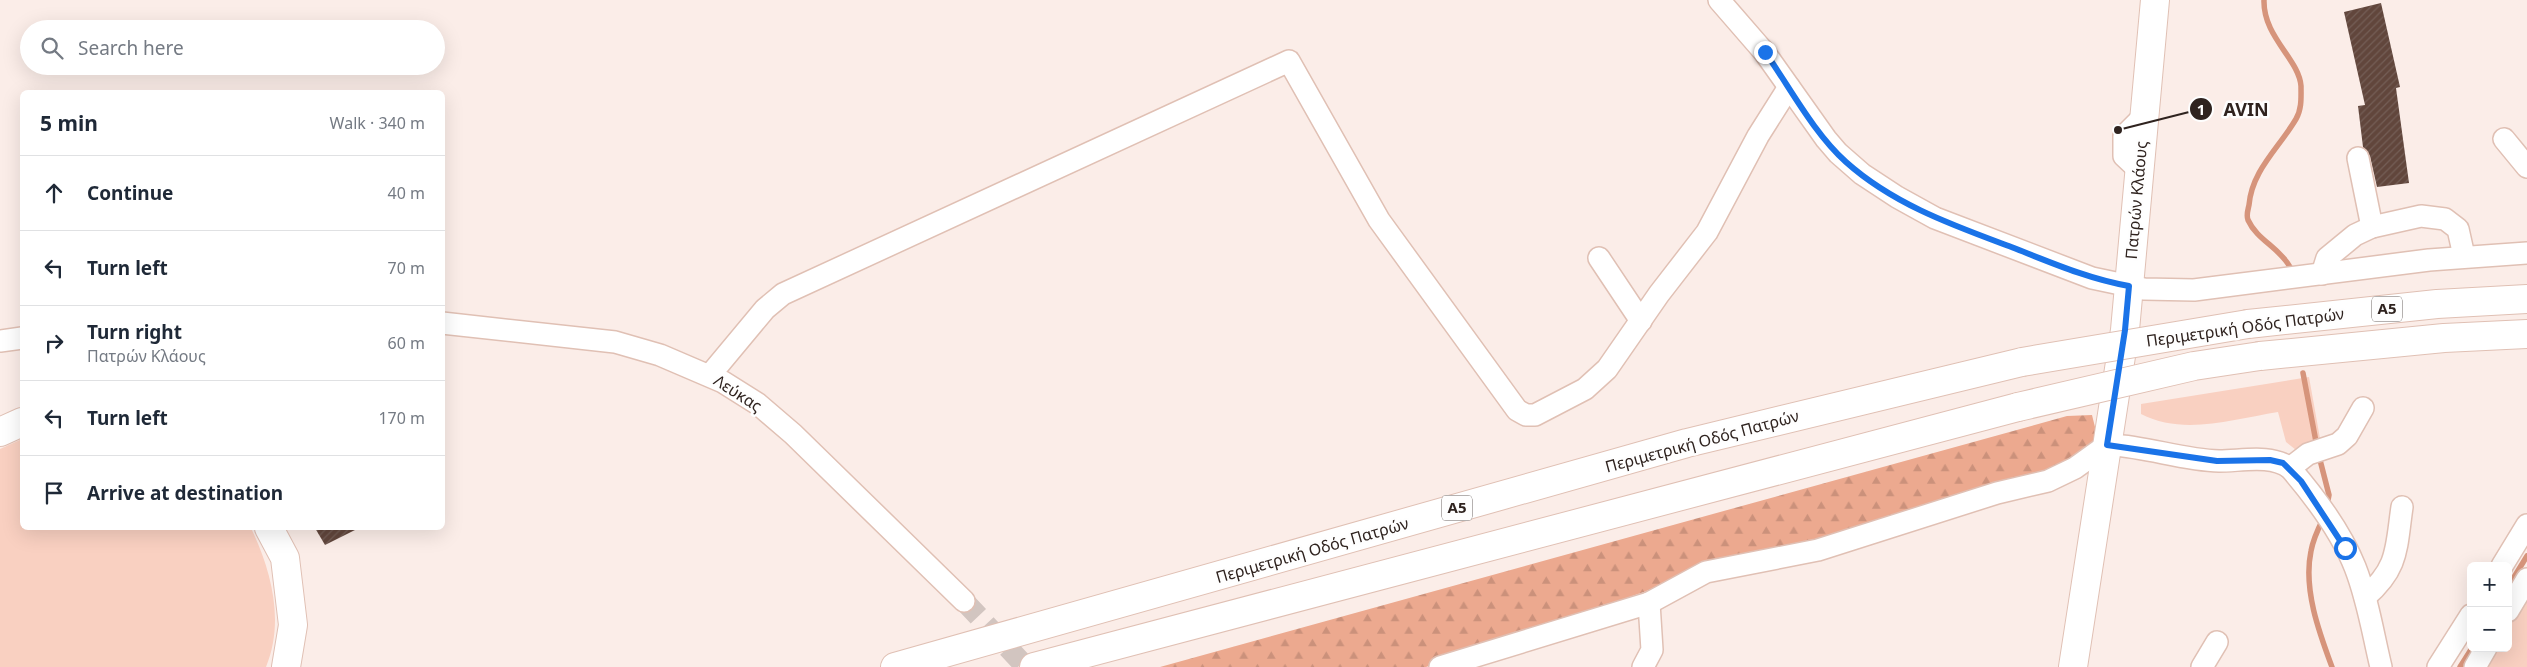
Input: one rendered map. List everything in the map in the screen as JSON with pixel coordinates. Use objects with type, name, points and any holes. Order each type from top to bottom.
[{"type":"main road","name":"Πατρών Κλάους","points":[[2074,667],[2125,330],[2155,0]]},
{"type":"main road","name":"Περιμετρική Οδός Πατρών","points":[[895,667],[1687,443],[2022,362],[2248,324],[2436,304],[2527,299]]},
{"type":"main road","name":"Περιμετρική Οδός Πατρών","points":[[1034,667],[2018,406],[2194,366],[2260,356],[2444,338],[2527,334]]},
{"type":"main road","points":[[0,432],[20,423]]},
{"type":"main road","points":[[270,530],[285,558],[293,625],[286,667]]},
{"type":"street","points":[[1719,0],[1765,52],[1818,129],[1847,162],[1875,183],[1918,210],[2092,278],[2129,286],[2194,290],[2464,256],[2527,253]]},
{"type":"street","points":[[710,375],[766,309],[783,294],[1289,62],[1379,220],[1517,410],[1526,415],[1535,415],[1585,389],[1606,369],[1707,232],[1758,136],[1789,87]]},
{"type":"street","points":[[2504,139],[2527,167]]},
{"type":"street","points":[[2358,158],[2372,227]]},
{"type":"street","points":[[2322,274],[2327,258],[2355,235],[2372,227],[2421,216],[2445,219],[2458,229],[2464,256]]},
{"type":"street","points":[[1599,258],[1640,321]]},
{"type":"street","name":"Λεύκας","points":[[445,323],[614,342],[660,355],[710,375],[758,404],[793,434],[964,601]]},
{"type":"street","points":[[0,341],[20,338]]},
{"type":"street","points":[[2290,468],[2316,452],[2342,441],[2363,408]]},
{"type":"street","points":[[1440,667],[1649,603],[1706,572],[1818,550],[1981,497],[2048,481],[2075,468],[2107,445],[2217,461],[2273,460],[2283,463],[2290,468],[2321,509],[2354,566],[2365,597],[2381,667]]},
{"type":"street","points":[[2365,597],[2387,575],[2395,559],[2402,507]]},
{"type":"street","points":[[2504,562],[2527,525]]},
{"type":"street","points":[[2510,607],[2527,579]]},
{"type":"street","points":[[1649,603],[1653,661]]},
{"type":"street","points":[[2438,667],[2467,621]]},
{"type":"street","points":[[2202,667],[2217,642]]},
{"type":"street","points":[[2475,667],[2484,652]]},
{"type":"shaded area","points":[[2309,377],[2321,444],[2296,450],[2286,442],[2278,412],[2226,422],[2191,425],[2157,421],[2141,414],[2141,404]]},
{"type":"shaded area","points":[[20,440],[20,530],[252,530],[270,578],[275,614],[272,650],[266,667],[0,667],[0,449]]},
{"type":"shaded area","points":[[2527,595],[2527,667],[2486,667],[2494,652],[2512,652],[2512,621]]},
{"type":"green space","points":[[2092,415],[2095,427],[2094,448],[2050,472],[1832,539],[1727,559],[1644,592],[1426,667],[1160,667],[2067,416]]},
{"type":"building","points":[[2381,3],[2400,87],[2396,88],[2409,183],[2377,187],[2370,156],[2363,147],[2358,106],[2365,105],[2344,12]]},
{"type":"building","points":[[316,530],[355,530],[325,545]]},
{"type":"waterway","points":[[2264,0],[2265,13],[2269,25],[2299,76],[2301,103],[2296,119],[2267,160],[2255,181],[2247,216],[2257,233],[2286,260],[2290,267]]},
{"type":"waterway","points":[[2303,373],[2317,447]]},
{"type":"waterway","points":[[2319,456],[2329,495],[2327,505]]},
{"type":"waterway","points":[[2323,519],[2312,547],[2309,580],[2314,610],[2332,667]]},
{"type":"waterway","points":[[2512,580],[2527,556]]},
{"type":"waterway","points":[[2460,667],[2469,652]]},
{"type":"tunnel","points":[[964,601],[1026,667]]},
{"type":"place","name":"AVIN","points":[[2118,130]]},
{"type":"route","points":[[1765,52],[1818,129],[1838,153],[1862,174],[1897,197],[1918,210],[1956,227],[2092,278],[2129,286],[2125,330],[2107,445],[2120,445],[2217,461],[2273,460],[2283,463],[2301,481],[2345,548]]}]
